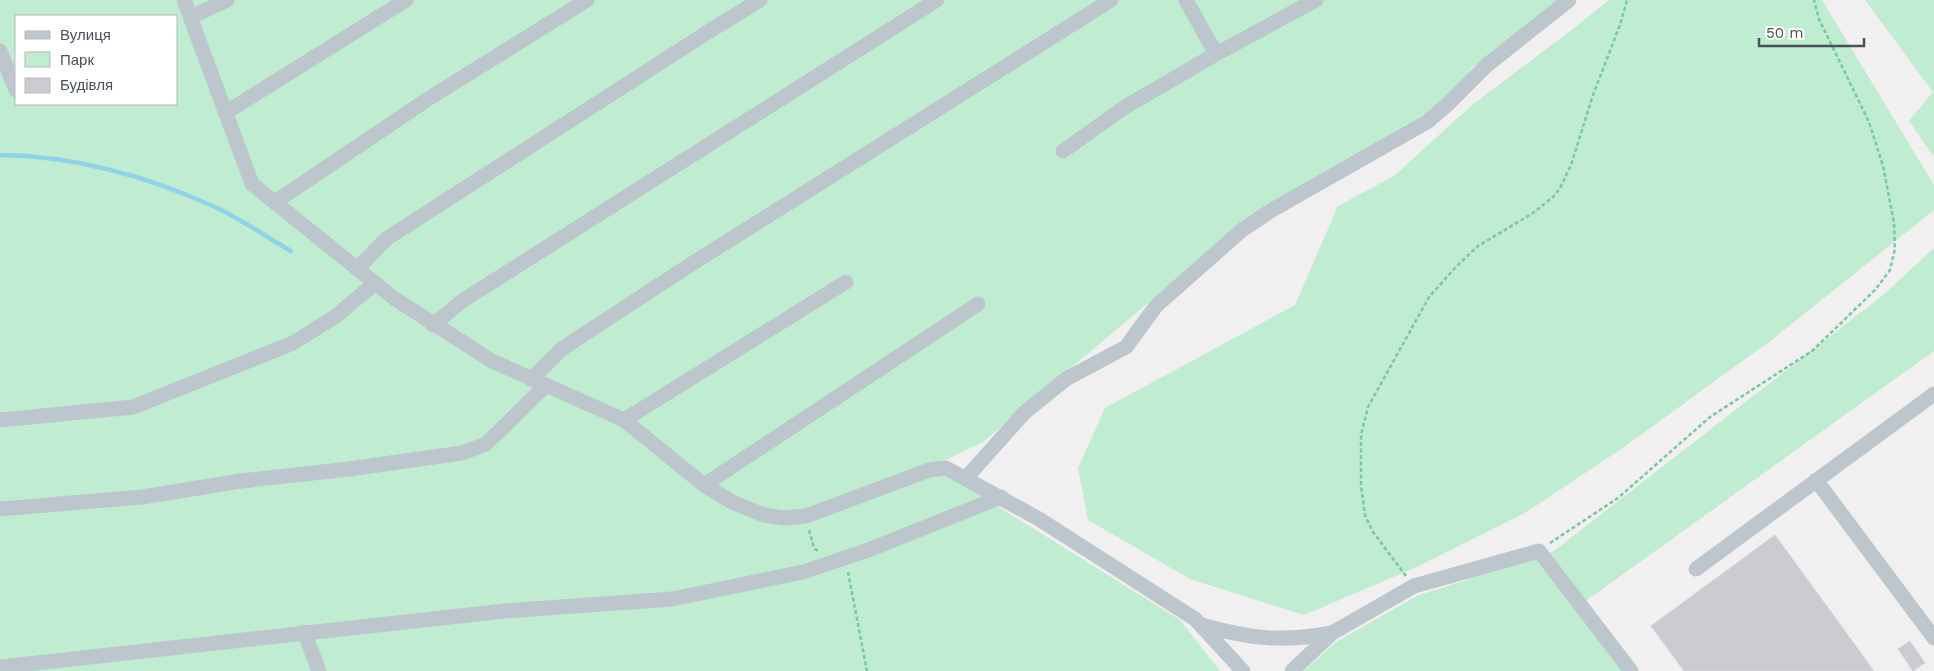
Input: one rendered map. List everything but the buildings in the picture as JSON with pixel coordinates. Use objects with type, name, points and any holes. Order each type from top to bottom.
[{"type":"street","points":[[184,0],[252,184],[374,284],[433,325],[492,361],[624,420],[704,485],[734,503],[764,515],[784,518],[806,516],[929,470],[946,468],[1039,519],[1200,624],[1243,671]]},
{"type":"street","points":[[191,17],[227,0]]},
{"type":"street","points":[[225,113],[406,0]]},
{"type":"street","points":[[275,202],[428,98],[587,0]]},
{"type":"street","points":[[357,269],[386,239],[657,66],[710,30],[760,0]]},
{"type":"street","points":[[433,325],[462,301],[937,0]]},
{"type":"street","points":[[532,379],[563,348],[1111,0]]},
{"type":"street","points":[[1186,0],[1216,54]]},
{"type":"street","points":[[1063,151],[1125,107],[1216,54],[1316,0]]},
{"type":"street","points":[[966,478],[1024,413],[1066,379],[1126,347],[1156,306],[1242,230],[1272,210],[1426,122],[1488,66],[1569,0]]},
{"type":"street","points":[[0,50],[15,88]]},
{"type":"street","points":[[624,420],[846,282]]},
{"type":"street","points":[[0,420],[134,407],[293,343],[336,316],[374,284]]},
{"type":"street","points":[[704,485],[978,304]]},
{"type":"street","points":[[0,509],[142,497],[241,481],[349,469],[462,453],[486,444],[546,386]]},
{"type":"street","points":[[1696,569],[1934,394]]},
{"type":"street","points":[[1816,480],[1934,638]]},
{"type":"street","points":[[0,667],[504,611],[672,599],[803,572],[871,549],[1001,498]]},
{"type":"street","points":[[1292,671],[1332,633],[1414,586],[1539,551],[1631,671]]},
{"type":"street","points":[[1200,624],[1229,633],[1277,638],[1300,638],[1332,633]]},
{"type":"street","points":[[304,632],[318,671]]},
{"type":"path","points":[[1414,586],[1373,532],[1365,515],[1361,486],[1361,436],[1368,407],[1429,297],[1478,246],[1533,213],[1560,188],[1571,165],[1593,95],[1620,25],[1627,0]]},
{"type":"path","points":[[1539,551],[1618,498],[1710,418],[1812,351],[1875,290],[1890,270],[1895,249],[1894,223],[1883,166],[1869,122],[1819,20],[1814,0]]},
{"type":"path","points":[[806,516],[814,548],[831,562],[848,572],[867,671]]},
{"type":"green space","points":[[0,0],[1567,0],[1473,67],[1443,103],[1243,223],[983,442],[933,466],[1180,620],[1220,671],[0,671]]},
{"type":"green space","points":[[1609,0],[1822,0],[1934,185],[1934,210],[1769,342],[1621,449],[1525,513],[1419,566],[1304,615],[1190,579],[1088,520],[1078,468],[1105,408],[1295,305],[1338,206],[1394,176],[1472,105]]},
{"type":"green space","points":[[1865,0],[1934,0],[1934,157],[1909,121],[1933,92]]},
{"type":"green space","points":[[1934,248],[1934,351],[1580,605],[1627,671],[1304,671],[1336,642],[1417,596],[1554,551],[1882,296]]},
{"type":"waterway","points":[[0,155],[56,159],[137,177],[215,207],[291,251]]}]
